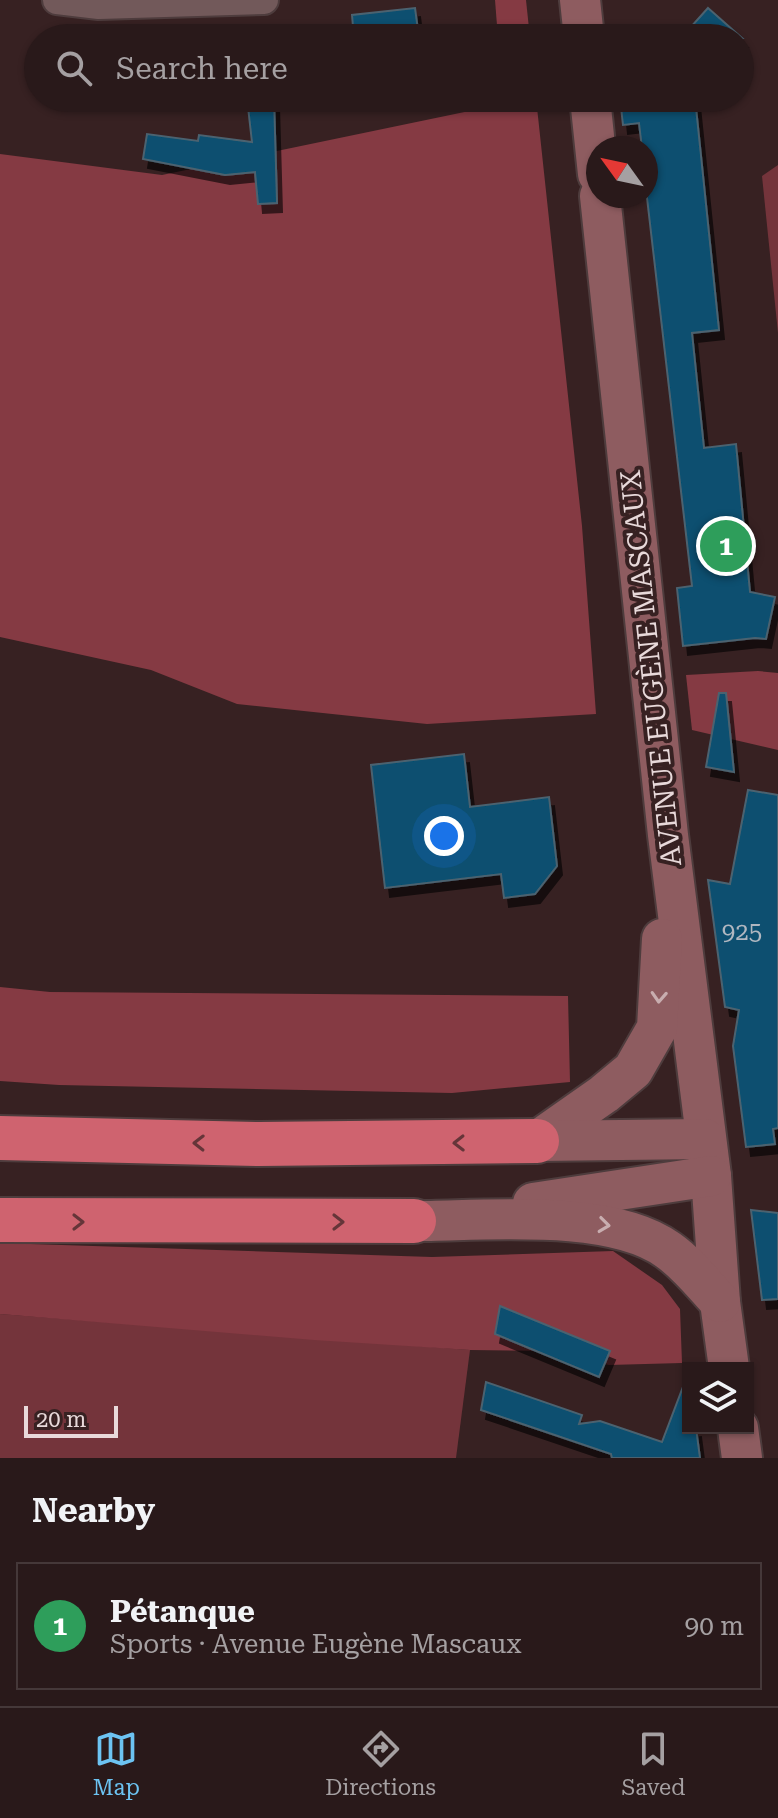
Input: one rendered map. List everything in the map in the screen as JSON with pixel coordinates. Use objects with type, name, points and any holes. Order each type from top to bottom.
[{"type":"highway","points":[[0,1138],[259,1144],[537,1141]]},
{"type":"highway","points":[[0,1220],[414,1221]]},
{"type":"main road","points":[[580,0],[583,24]]},
{"type":"main road","points":[[591,112],[594,136]]},
{"type":"main road","name":"AVENUE EUGÈNE MASCAUX","points":[[601,208],[728,1362]]},
{"type":"main road","points":[[537,1141],[633,1070],[657,1028],[668,835]]},
{"type":"main road","points":[[537,1141],[708,1158]]},
{"type":"main road","points":[[414,1221],[708,1158]]},
{"type":"main road","points":[[414,1221],[555,1220],[615,1226],[666,1248],[720,1302]]},
{"type":"main road","points":[[739,1434],[742,1458]]},
{"type":"street","points":[[57,0],[99,5],[264,0]]},
{"type":"shaded area","points":[[495,0],[526,0],[529,24],[497,24]]},
{"type":"shaded area","points":[[465,112],[538,112],[582,526],[596,714],[427,724],[237,704],[151,670],[0,637],[0,154],[162,175]]},
{"type":"shaded area","points":[[778,165],[778,333],[762,176]]},
{"type":"shaded area","points":[[758,671],[778,673],[778,750],[692,730],[686,675]]},
{"type":"shaded area","points":[[0,987],[50,992],[568,996],[570,1082],[452,1093],[59,1085],[0,1081]]},
{"type":"shaded area","points":[[0,1243],[432,1257],[613,1251],[662,1285],[680,1309],[682,1363],[609,1365],[554,1351],[470,1350],[314,1340],[0,1314]]},
{"type":"shaded area","points":[[0,1314],[470,1350],[456,1458],[0,1458]]},
{"type":"building","points":[[415,8],[417,24],[353,24],[352,15]]},
{"type":"building","points":[[708,8],[726,24],[694,24]]},
{"type":"building","points":[[249,112],[274,112],[277,203],[258,204],[255,172],[225,175],[143,159],[147,134],[198,141],[199,135],[252,142]]},
{"type":"building","points":[[622,112],[696,112],[719,330],[692,333],[704,448],[736,444],[750,592],[775,597],[766,639],[683,646],[677,588],[692,586],[648,208],[658,208],[658,136],[641,136],[639,123],[623,125]]},
{"type":"building","points":[[719,693],[726,693],[734,772],[706,767]]},
{"type":"building","points":[[464,754],[470,807],[549,797],[557,866],[535,894],[504,898],[501,874],[385,888],[371,765]]},
{"type":"building","points":[[748,790],[778,795],[778,1128],[773,1129],[775,1144],[746,1147],[733,1046],[739,1010],[725,1007],[708,880],[730,884]]},
{"type":"building","points":[[751,1210],[778,1213],[778,1299],[762,1300]]},
{"type":"building","points":[[500,1306],[610,1351],[599,1377],[495,1334]]},
{"type":"building","points":[[486,1382],[582,1415],[579,1424],[600,1421],[662,1442],[682,1390],[682,1434],[697,1434],[700,1458],[612,1458],[611,1454],[481,1410]]},
{"type":"place","name":"Pétanque","points":[[726,546]]}]
